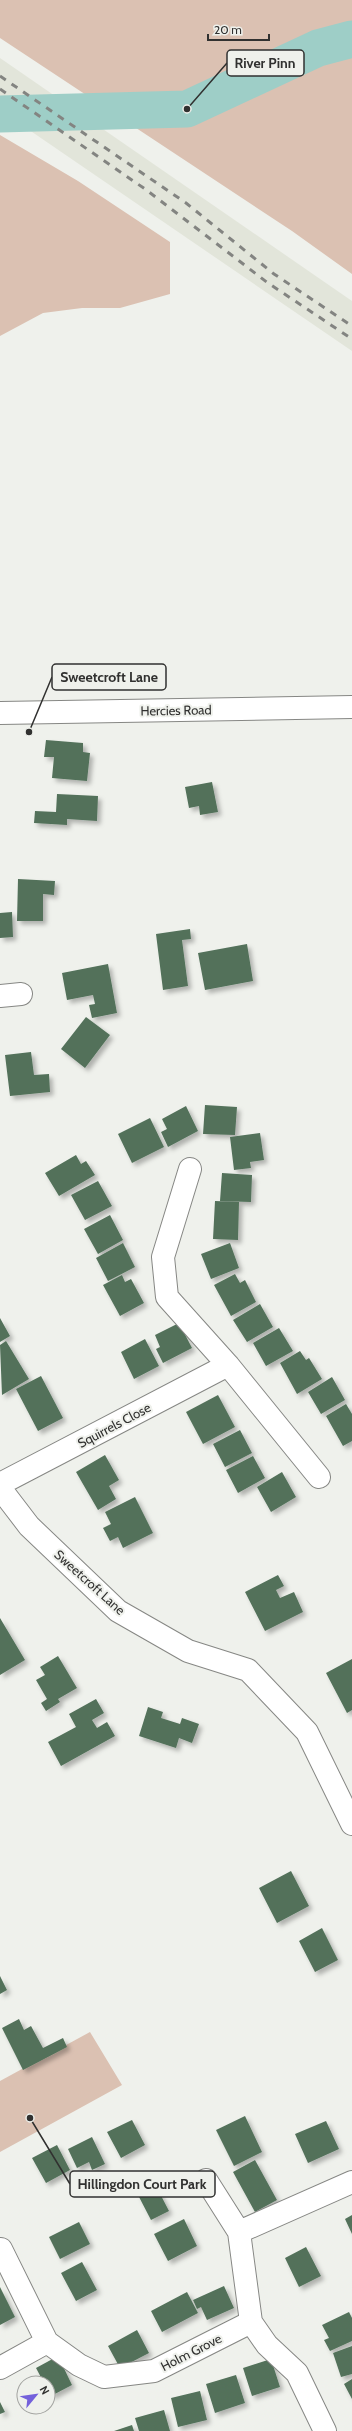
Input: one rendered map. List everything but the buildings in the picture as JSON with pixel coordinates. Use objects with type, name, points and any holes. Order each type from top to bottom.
[{"type":"street","name":"Hercies Road","points":[[0,713],[352,707]]},
{"type":"street","points":[[0,996],[21,994]]},
{"type":"street","points":[[190,1169],[163,1257],[167,1297],[228,1365],[319,1477]]},
{"type":"street","name":"Squirrels Close","points":[[0,1484],[228,1365]]},
{"type":"street","name":"Sweetcroft Lane","points":[[0,1488],[29,1526],[118,1611],[188,1651],[248,1670],[307,1732],[352,1824]]},
{"type":"street","points":[[206,2180],[239,2232],[251,2322],[267,2345],[297,2373],[325,2431]]},
{"type":"street","points":[[239,2232],[352,2182]]},
{"type":"street","name":"Holm Grove","points":[[1,2249],[47,2342],[79,2365],[104,2377],[154,2371],[251,2322]]},
{"type":"street","points":[[0,2368],[47,2342]]},
{"type":"shaded area","points":[[0,0],[352,0],[352,274],[292,231],[0,38]]},
{"type":"shaded area","points":[[0,58],[352,301],[352,351],[0,110]]},
{"type":"shaded area","points":[[0,135],[78,181],[170,242],[170,294],[120,308],[82,308],[43,313],[0,336]]},
{"type":"shaded area","points":[[90,2032],[122,2085],[0,2152],[0,2081]]},
{"type":"waterway","points":[[0,114],[187,109],[318,48],[352,39]]},
{"type":"railway","points":[[0,76],[186,203],[274,274],[352,326]]},
{"type":"railway","points":[[0,89],[145,189],[268,283],[352,339]]},
{"type":"place","name":"River Pinn","points":[[187,109]]},
{"type":"place","name":"Sweetcroft Lane","points":[[29,732]]},
{"type":"place","name":"Hillingdon Court Park","points":[[30,2118]]}]
